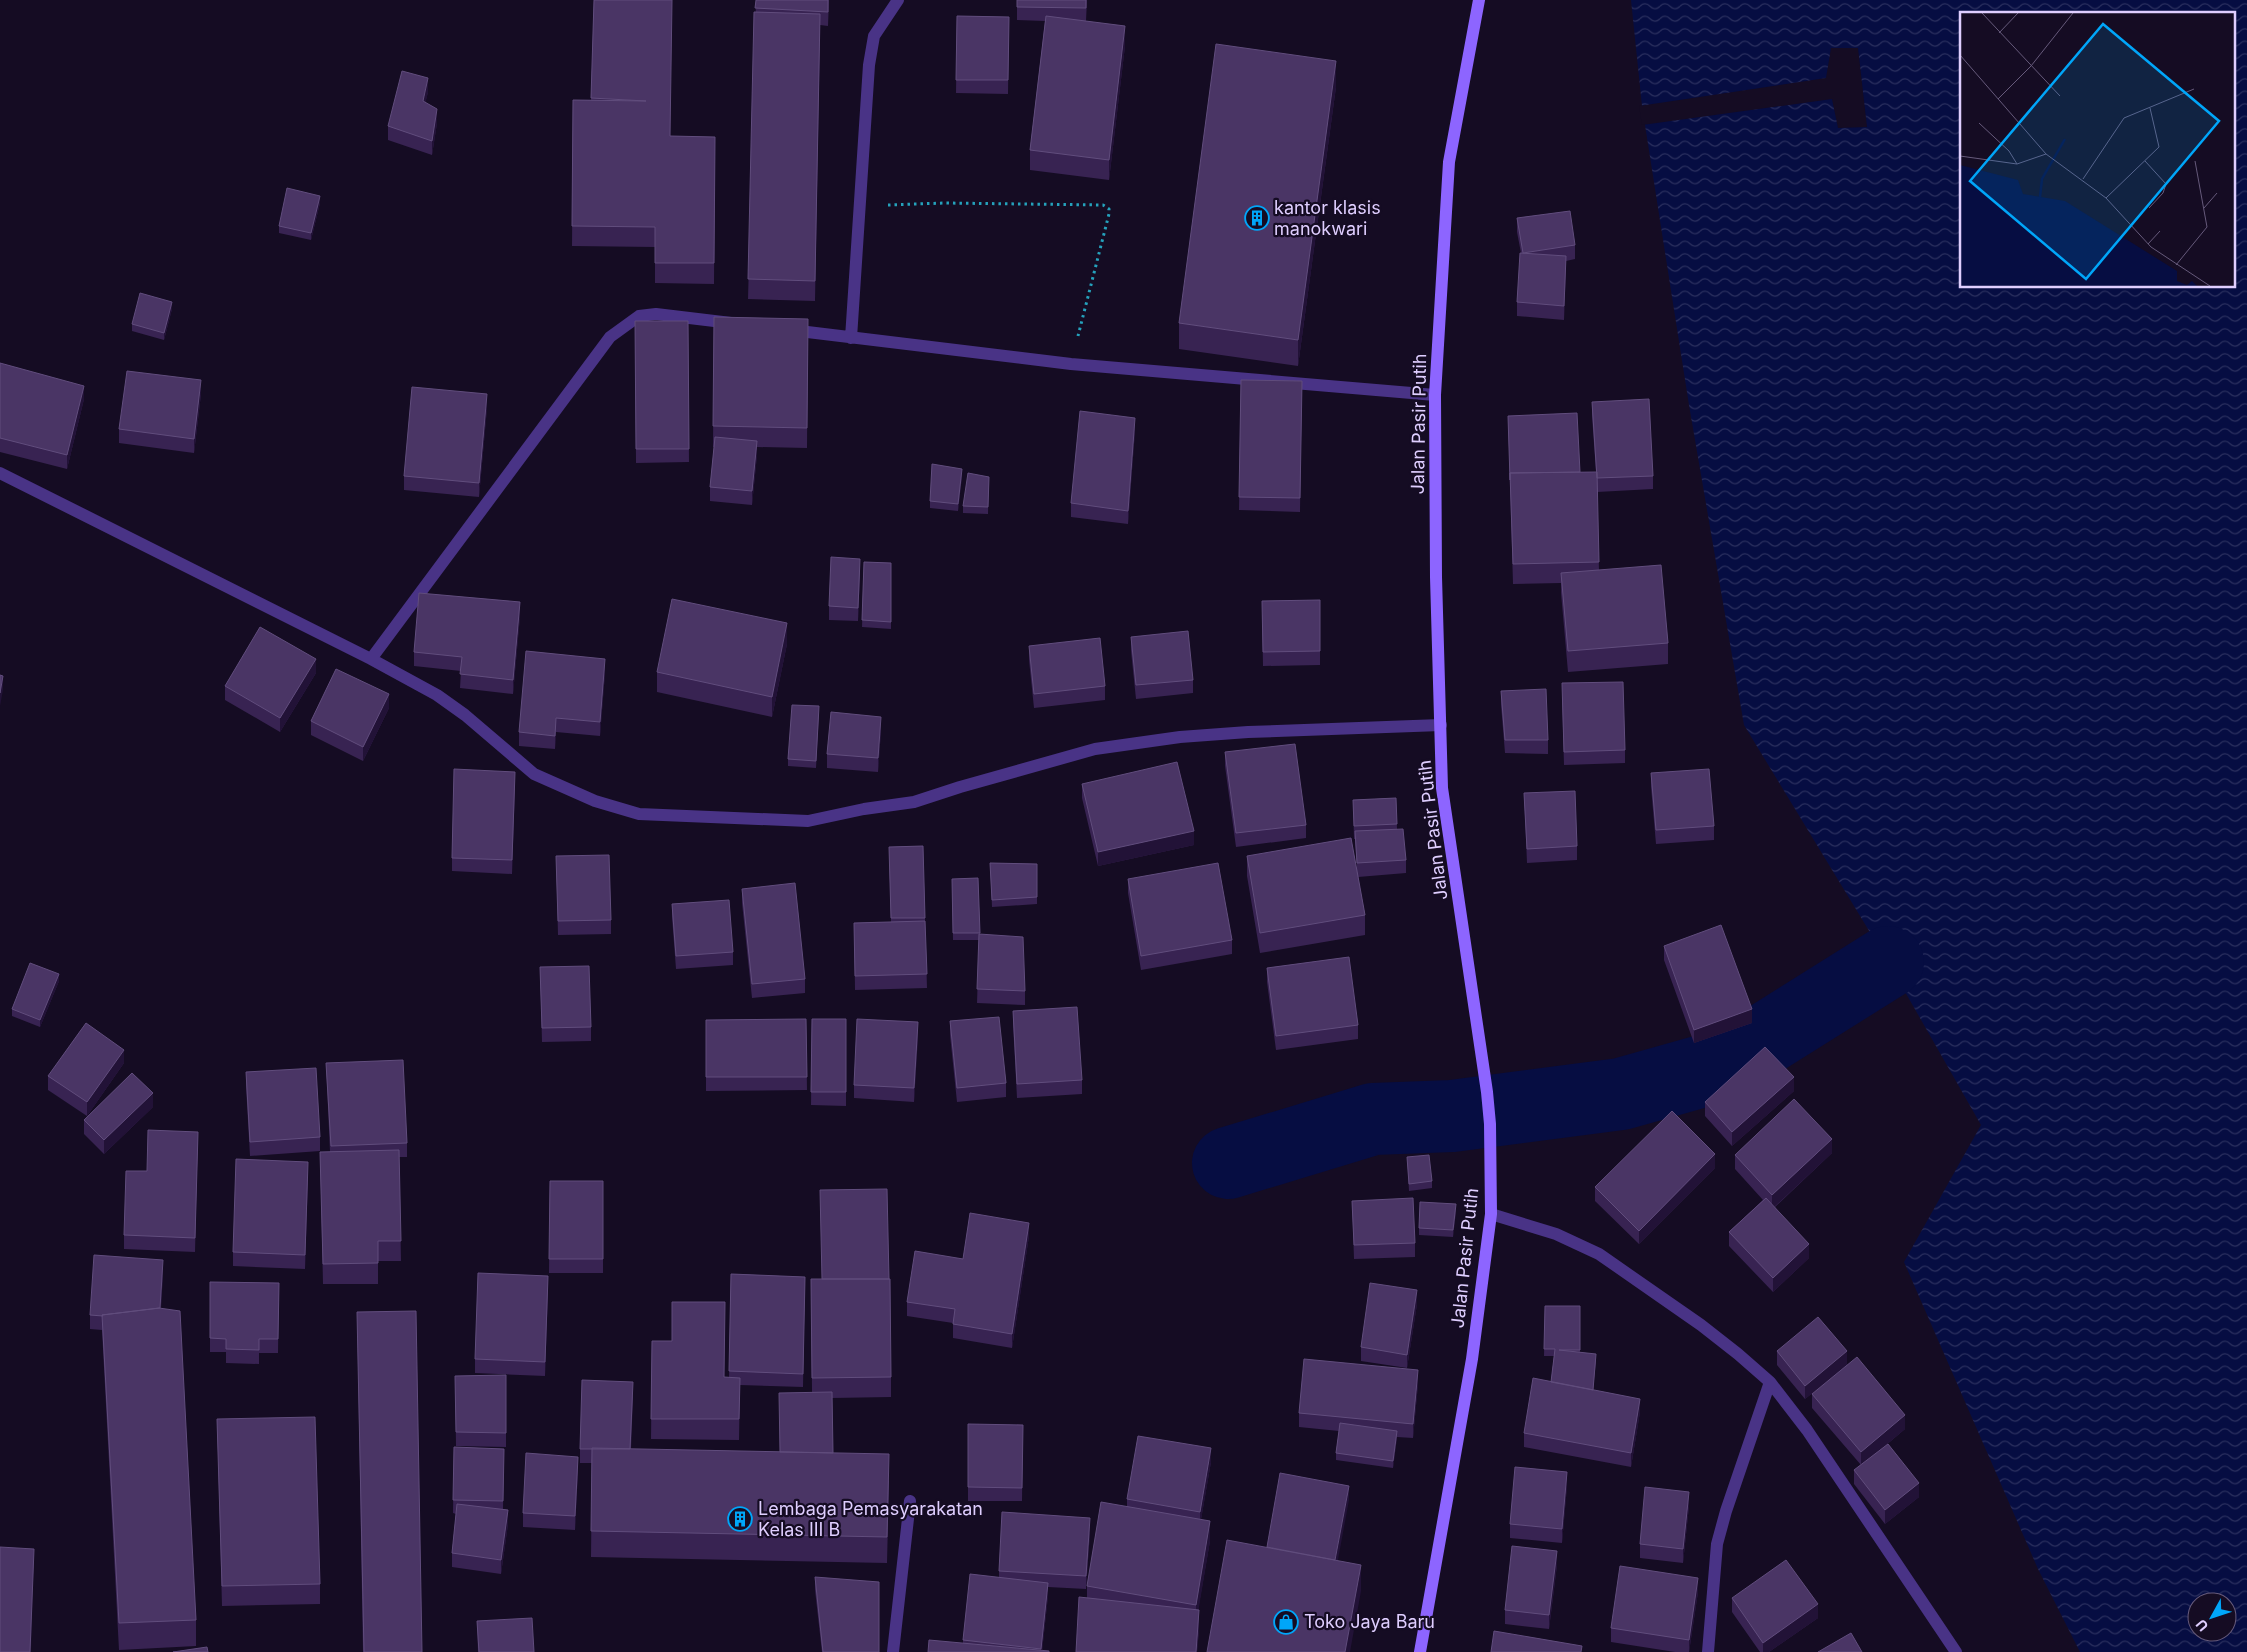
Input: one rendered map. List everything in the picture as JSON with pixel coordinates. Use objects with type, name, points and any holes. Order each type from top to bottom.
[{"type":"main road","name":"Jalan Pasir Putih","points":[[1420,1652],[1472,1359],[1491,1214],[1490,1124],[1487,1092],[1442,788],[1436,576],[1435,395],[1449,162],[1478,0]]},
{"type":"street","points":[[851,338],[869,65],[874,36],[898,0]]},
{"type":"street","points":[[371,659],[610,336],[639,316],[656,314],[744,325]]},
{"type":"street","points":[[783,329],[1072,364],[1435,395]]},
{"type":"street","points":[[0,473],[371,659],[436,695],[465,715],[534,774],[595,801],[639,814],[808,821],[864,809],[914,802],[1095,749],[1180,737],[1248,732],[1441,725]]},
{"type":"street","points":[[1491,1214],[1556,1234],[1599,1254],[1708,1331],[1770,1382],[1807,1430],[1956,1652]]},
{"type":"street","points":[[1708,1652],[1717,1544],[1726,1511],[1770,1382]]},
{"type":"street","points":[[893,1652],[910,1501]]},
{"type":"path","points":[[859,206],[944,203],[1103,204],[1107,207],[1109,214],[1072,364]]},
{"type":"water","points":[[1631,0],[2247,0],[2247,1652],[2080,1652],[2038,1569],[1904,1262],[1981,1125],[1888,962],[1744,725],[1689,405],[1642,106]]},
{"type":"pier","points":[[1831,48],[1858,48],[1867,127],[1838,128],[1832,99],[1642,125],[1639,106],[1826,78]]},
{"type":"building","points":[[594,0],[672,0],[670,136],[715,137],[714,263],[655,263],[655,227],[572,226],[573,100],[646,101],[591,98]]},
{"type":"building","points":[[756,0],[828,0],[828,12],[755,8]]},
{"type":"building","points":[[1017,0],[1086,0],[1086,8],[1017,7]]},
{"type":"building","points":[[754,12],[820,14],[815,281],[748,279]]},
{"type":"building","points":[[957,16],[1009,17],[1008,80],[956,80]]},
{"type":"building","points":[[1046,16],[1125,26],[1109,160],[1030,150]]},
{"type":"building","name":"kantor klasis manokwari","points":[[1216,44],[1336,61],[1298,340],[1179,323]]},
{"type":"building","points":[[402,71],[428,78],[423,101],[437,109],[432,141],[388,126]]},
{"type":"building","points":[[287,188],[320,196],[311,233],[279,226]]},
{"type":"building","points":[[1570,211],[1575,245],[1523,253],[1517,218]]},
{"type":"building","points":[[1520,253],[1566,256],[1564,306],[1517,302]]},
{"type":"building","points":[[140,293],[172,302],[164,333],[132,324]]},
{"type":"building","points":[[714,317],[808,319],[807,428],[713,426]]},
{"type":"building","points":[[635,321],[688,321],[689,449],[636,449]]},
{"type":"building","points":[[0,363],[84,386],[67,455],[0,438]]},
{"type":"building","points":[[127,371],[201,380],[194,439],[119,429]]},
{"type":"building","points":[[1241,380],[1302,381],[1300,498],[1239,497]]},
{"type":"building","points":[[412,387],[487,394],[479,483],[404,476]]},
{"type":"building","points":[[1649,399],[1653,476],[1597,478],[1592,402]]},
{"type":"building","points":[[1080,411],[1135,418],[1128,511],[1071,503]]},
{"type":"building","points":[[1577,413],[1580,472],[1510,473],[1510,480],[1508,416]]},
{"type":"building","points":[[715,437],[757,441],[752,491],[710,487]]},
{"type":"building","points":[[932,464],[962,469],[958,504],[930,501]]},
{"type":"building","points":[[1597,472],[1599,562],[1513,564],[1510,473]]},
{"type":"building","points":[[968,473],[989,477],[988,507],[963,506]]},
{"type":"building","points":[[831,557],[860,559],[858,608],[829,606]]},
{"type":"building","points":[[864,562],[891,563],[891,622],[862,620]]},
{"type":"building","points":[[1661,565],[1668,643],[1568,651],[1561,573]]},
{"type":"building","points":[[419,593],[520,602],[513,680],[460,674],[462,657],[414,652]]},
{"type":"building","points":[[672,599],[787,623],[772,697],[657,672]]},
{"type":"building","points":[[1320,600],[1320,651],[1263,652],[1262,601]]},
{"type":"building","points":[[260,627],[316,659],[280,718],[225,686]]},
{"type":"building","points":[[1188,631],[1193,680],[1136,685],[1131,637]]},
{"type":"building","points":[[1100,638],[1105,686],[1034,694],[1029,646]]},
{"type":"building","points":[[526,651],[605,659],[600,722],[556,718],[555,736],[519,732]]},
{"type":"building","points":[[336,669],[389,694],[363,747],[311,721]]},
{"type":"building","points":[[0,675],[3,676],[0,693]]},
{"type":"building","points":[[1623,682],[1625,750],[1564,752],[1562,683]]},
{"type":"building","points":[[1546,689],[1548,740],[1505,740],[1501,691]]},
{"type":"building","points":[[792,705],[819,706],[816,761],[788,759]]},
{"type":"building","points":[[831,712],[881,717],[878,758],[827,754]]},
{"type":"building","points":[[1295,744],[1306,825],[1236,833],[1225,752]]},
{"type":"building","points":[[1177,762],[1194,831],[1098,852],[1082,784]]},
{"type":"building","points":[[454,769],[515,772],[512,860],[452,858]]},
{"type":"building","points":[[1709,769],[1714,826],[1656,830],[1651,773]]},
{"type":"building","points":[[1575,791],[1577,846],[1527,849],[1524,793]]},
{"type":"building","points":[[1396,798],[1397,824],[1354,826],[1353,800]]},
{"type":"building","points":[[1403,829],[1406,860],[1357,863],[1355,831]]},
{"type":"building","points":[[1351,838],[1365,915],[1260,933],[1247,856]]},
{"type":"building","points":[[923,846],[925,918],[891,918],[889,847]]},
{"type":"building","points":[[609,855],[611,920],[558,921],[556,856]]},
{"type":"building","points":[[990,863],[1037,864],[1037,897],[992,900]]},
{"type":"building","points":[[1218,863],[1232,940],[1141,956],[1128,879]]},
{"type":"building","points":[[978,878],[980,933],[953,933],[952,879]]},
{"type":"building","points":[[795,883],[805,979],[752,984],[742,889]]},
{"type":"building","points":[[729,900],[733,952],[676,956],[672,904]]},
{"type":"building","points":[[925,921],[927,974],[855,976],[854,923]]},
{"type":"building","points":[[1721,925],[1752,1009],[1694,1030],[1664,946]]},
{"type":"building","points":[[979,934],[1023,937],[1025,991],[977,989]]},
{"type":"building","points":[[1349,957],[1358,1025],[1276,1036],[1267,968]]},
{"type":"building","points":[[30,963],[59,974],[40,1020],[12,1009]]},
{"type":"building","points":[[589,966],[591,1027],[542,1028],[540,967]]},
{"type":"building","points":[[1077,1007],[1082,1080],[1017,1084],[1013,1011]]},
{"type":"building","points":[[999,1017],[1006,1083],[957,1088],[950,1021]]},
{"type":"building","points":[[806,1019],[807,1077],[706,1077],[706,1020]]},
{"type":"building","points":[[812,1019],[846,1019],[846,1092],[811,1092]]},
{"type":"building","points":[[857,1019],[918,1022],[914,1088],[854,1085]]},
{"type":"building","points":[[86,1023],[124,1050],[87,1102],[48,1076]]},
{"type":"building","points":[[1765,1047],[1794,1077],[1732,1132],[1705,1102]]},
{"type":"building","points":[[403,1060],[407,1143],[331,1146],[326,1063]]},
{"type":"building","points":[[316,1068],[320,1137],[250,1142],[246,1072]]},
{"type":"building","points":[[132,1073],[153,1093],[104,1140],[84,1120]]},
{"type":"building","points":[[1794,1099],[1832,1139],[1772,1195],[1735,1155]]},
{"type":"building","points":[[1672,1111],[1715,1154],[1639,1231],[1595,1187]]},
{"type":"building","points":[[148,1130],[198,1132],[195,1238],[124,1235],[126,1171],[147,1171]]},
{"type":"building","points":[[399,1150],[401,1241],[378,1241],[378,1263],[323,1264],[320,1152]]},
{"type":"building","points":[[1429,1155],[1432,1181],[1409,1184],[1407,1157]]},
{"type":"building","points":[[236,1159],[308,1162],[305,1255],[233,1252]]},
{"type":"building","points":[[550,1181],[603,1181],[603,1259],[549,1259]]},
{"type":"building","points":[[887,1189],[889,1279],[822,1279],[820,1190]]},
{"type":"building","points":[[1413,1198],[1415,1243],[1354,1245],[1352,1201]]},
{"type":"building","points":[[1766,1198],[1809,1244],[1773,1278],[1729,1232]]},
{"type":"building","points":[[1420,1202],[1456,1204],[1453,1230],[1419,1228]]},
{"type":"building","points":[[970,1213],[1029,1223],[1012,1334],[953,1324],[955,1309],[907,1302],[915,1251],[963,1259]]},
{"type":"building","points":[[94,1255],[163,1260],[160,1308],[103,1316],[90,1315]]},
{"type":"building","points":[[478,1273],[548,1276],[545,1362],[475,1359]]},
{"type":"building","points":[[731,1274],[805,1277],[803,1374],[729,1371]]},
{"type":"building","points":[[811,1279],[890,1279],[891,1377],[812,1378]]},
{"type":"building","points":[[210,1282],[279,1283],[278,1339],[259,1339],[259,1350],[226,1349],[226,1339],[210,1338]]},
{"type":"building","points":[[1370,1283],[1417,1290],[1407,1355],[1361,1347]]},
{"type":"building","points":[[672,1302],[725,1302],[724,1377],[740,1378],[739,1419],[651,1419],[652,1341],[672,1341]]},
{"type":"building","points":[[1545,1306],[1580,1306],[1580,1350],[1559,1350],[1596,1354],[1593,1390],[1551,1382],[1555,1349],[1544,1349]]},
{"type":"building","points":[[159,1308],[180,1311],[196,1620],[119,1623],[102,1315]]},
{"type":"building","points":[[416,1311],[422,1652],[364,1652],[357,1312]]},
{"type":"building","points":[[1818,1317],[1847,1351],[1805,1386],[1777,1351]]},
{"type":"building","points":[[1857,1357],[1905,1415],[1861,1452],[1812,1394]]},
{"type":"building","points":[[1304,1359],[1418,1370],[1413,1424],[1299,1413]]},
{"type":"building","points":[[506,1375],[506,1433],[456,1432],[455,1376]]},
{"type":"building","points":[[1533,1378],[1640,1399],[1631,1453],[1524,1433]]},
{"type":"building","points":[[582,1380],[633,1382],[630,1449],[580,1449]]},
{"type":"building","points":[[832,1392],[833,1453],[780,1452],[779,1393]]},
{"type":"building","points":[[315,1417],[320,1584],[222,1586],[217,1419]]},
{"type":"building","points":[[1340,1423],[1397,1431],[1393,1461],[1336,1453]]},
{"type":"building","points":[[968,1424],[1023,1425],[1022,1488],[968,1487]]},
{"type":"building","points":[[1138,1436],[1211,1448],[1200,1512],[1127,1499]]},
{"type":"building","points":[[1888,1444],[1919,1483],[1885,1510],[1854,1470]]},
{"type":"building","points":[[454,1447],[504,1449],[503,1501],[453,1500]]},
{"type":"building","name":"Lembaga Pemasyarakatan Kelas III B","points":[[592,1448],[889,1454],[887,1537],[591,1531]]},
{"type":"building","points":[[526,1453],[578,1457],[575,1516],[523,1513]]},
{"type":"building","points":[[1515,1467],[1567,1472],[1562,1529],[1510,1524]]},
{"type":"building","points":[[1280,1473],[1349,1486],[1335,1560],[1267,1547]]},
{"type":"building","points":[[1645,1487],[1689,1492],[1683,1549],[1640,1544]]},
{"type":"building","points":[[1101,1502],[1210,1521],[1196,1605],[1087,1586]]},
{"type":"building","points":[[457,1504],[508,1510],[501,1560],[452,1553]]},
{"type":"building","points":[[1002,1512],[1090,1518],[1086,1576],[999,1571]]},
{"type":"building","name":"Toko Jaya Baru","points":[[1227,1540],[1361,1565],[1345,1652],[1207,1652]]},
{"type":"building","points":[[1512,1546],[1557,1551],[1549,1615],[1505,1610]]},
{"type":"building","points":[[0,1547],[34,1549],[30,1652],[0,1652]]},
{"type":"building","points":[[1786,1560],[1818,1604],[1763,1643],[1732,1598]]},
{"type":"building","points":[[1620,1566],[1698,1578],[1689,1640],[1611,1628]]},
{"type":"building","points":[[970,1574],[1048,1583],[1041,1649],[963,1640]]},
{"type":"building","points":[[815,1577],[879,1582],[879,1652],[823,1652]]},
{"type":"building","points":[[1079,1597],[1199,1610],[1196,1652],[1076,1652]]},
{"type":"building","points":[[532,1618],[534,1652],[479,1652],[477,1621]]},
{"type":"building","points":[[1494,1631],[1582,1646],[1581,1652],[1491,1652]]},
{"type":"building","points":[[1851,1633],[1862,1652],[1818,1652]]},
{"type":"building","points":[[929,1640],[1049,1651],[1049,1652],[928,1652]]},
{"type":"building","points":[[207,1647],[208,1652],[173,1652]]},
{"type":"waterway","points":[[1228,1163],[1373,1119],[1452,1116],[1621,1094],[1724,1065],[1888,962]]},
{"type":"place","name":"kantor klasis manokwari","points":[[1257,218]]},
{"type":"place","name":"Lembaga Pemasyarakatan Kelas III B","points":[[740,1519]]},
{"type":"place","name":"Toko Jaya Baru","points":[[1286,1622]]}]
